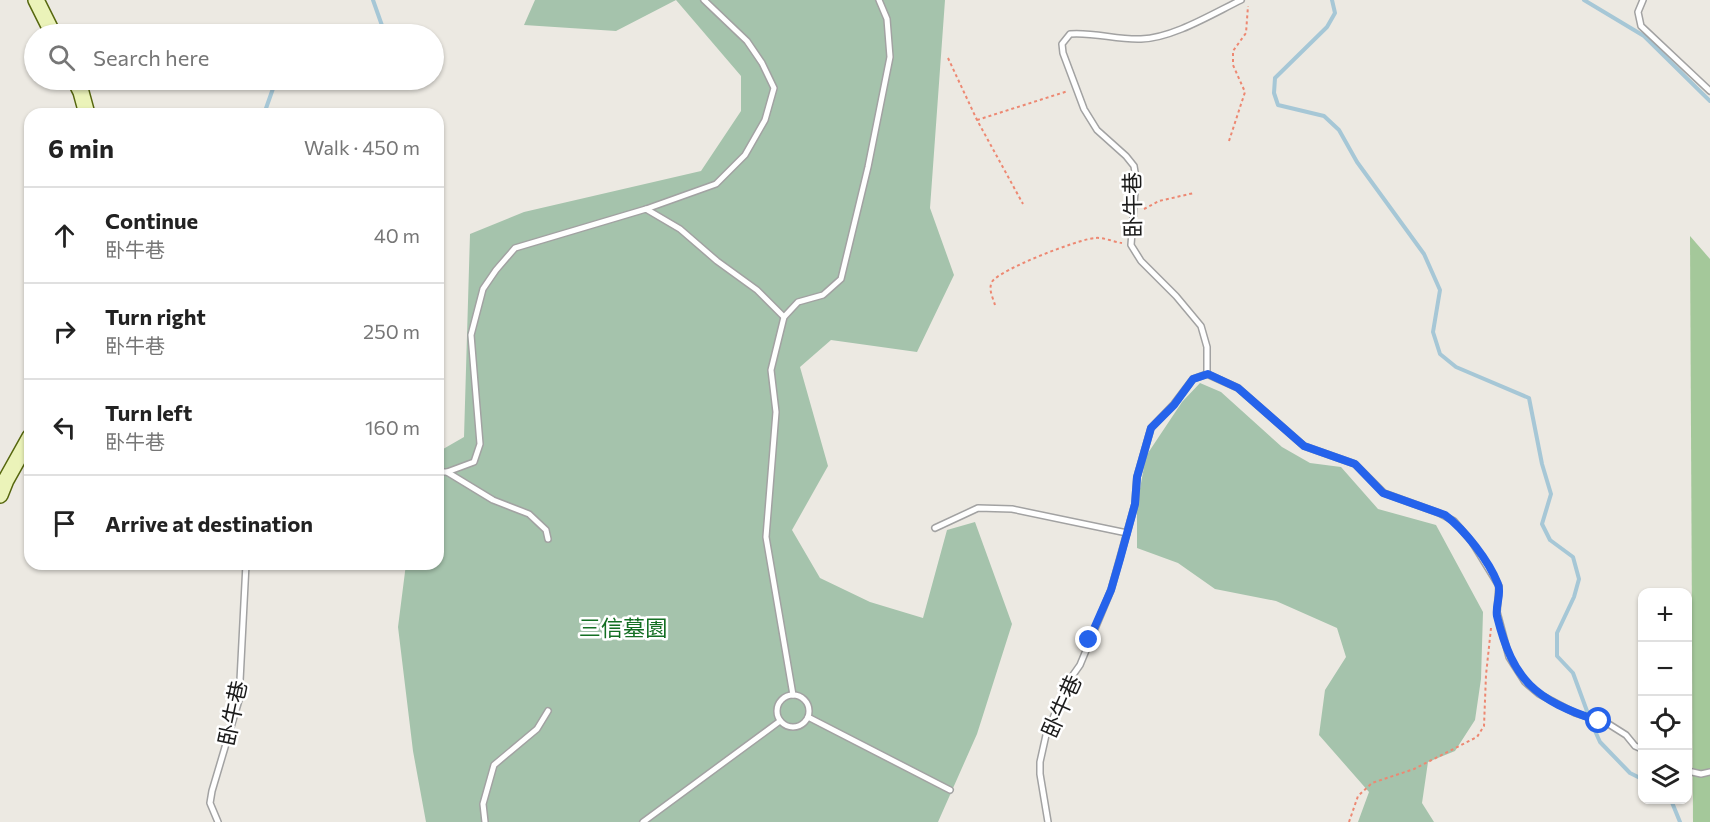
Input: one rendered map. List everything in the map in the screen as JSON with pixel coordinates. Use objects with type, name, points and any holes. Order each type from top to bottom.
[{"type":"street","points":[[36,0],[48,24]]},
{"type":"street","points":[[80,90],[85,108]]},
{"type":"street","points":[[0,495],[24,448]]},
{"type":"lane","points":[[447,472],[474,462],[480,444],[471,335],[483,289],[515,248],[646,209],[717,184],[745,155],[765,120],[774,88],[762,63],[747,41],[704,0]]},
{"type":"lane","points":[[793,695],[766,537],[776,412],[771,370],[784,317],[798,302],[824,295],[842,279],[890,57],[887,19],[879,0]]},
{"type":"lane","name":"卧牛巷","points":[[1048,822],[1040,774],[1046,735],[1068,682],[1080,665],[1111,590],[1135,504],[1137,477],[1151,428],[1174,405],[1193,379],[1208,374],[1208,347],[1201,326],[1176,296],[1141,261],[1131,245],[1136,178],[1134,166],[1098,130],[1084,109],[1063,53],[1062,44],[1070,34],[1082,33],[1140,39],[1163,35],[1241,0]]},
{"type":"lane","points":[[1643,0],[1638,12],[1641,26],[1710,91]]},
{"type":"lane","points":[[646,209],[680,229],[717,261],[758,290],[784,317]]},
{"type":"lane","points":[[1208,374],[1238,388],[1304,446],[1355,464],[1383,493],[1445,515],[1454,521],[1472,542],[1499,586],[1497,612],[1509,657],[1525,682],[1539,694],[1626,735],[1638,747]]},
{"type":"lane","points":[[447,472],[493,500],[529,514],[546,530],[548,539]]},
{"type":"lane","points":[[935,528],[978,508],[1064,519],[1127,533]]},
{"type":"lane","name":"卧牛巷","points":[[218,822],[210,803],[239,700],[246,570]]},
{"type":"lane","points":[[793,695],[806,702],[808,707],[808,717],[805,722],[795,727],[784,725],[778,716],[782,699],[793,695]]},
{"type":"lane","points":[[485,822],[483,804],[494,765],[537,729],[548,711]]},
{"type":"lane","points":[[808,717],[950,790]]},
{"type":"lane","points":[[643,822],[780,721]]},
{"type":"lane","points":[[1692,772],[1701,774],[1710,772]]},
{"type":"path","points":[[1229,141],[1245,92],[1233,65],[1233,51],[1246,33],[1248,0]]},
{"type":"path","points":[[948,58],[977,120],[1023,204]]},
{"type":"path","points":[[977,120],[1077,88]]},
{"type":"path","points":[[1133,214],[1159,201],[1194,193]]},
{"type":"path","points":[[995,305],[990,291],[992,282],[998,276],[1049,251],[1096,238],[1131,245]]},
{"type":"path","points":[[1349,822],[1358,796],[1372,783],[1414,769],[1478,737],[1484,726],[1489,633],[1497,612]]},
{"type":"green space","points":[[535,0],[676,0],[616,31],[524,25]]},
{"type":"green space","name":"三信墓園","points":[[676,0],[945,0],[930,208],[954,275],[917,352],[831,340],[800,367],[828,466],[792,530],[820,578],[870,602],[923,618],[947,530],[975,522],[1012,624],[977,734],[938,822],[426,822],[413,751],[398,627],[405,570],[444,570],[444,449],[464,437],[470,234],[524,212],[701,171],[741,111],[741,76]]},
{"type":"green space","points":[[1690,236],[1710,259],[1710,822],[1693,822]]},
{"type":"green space","points":[[1200,383],[1221,392],[1282,447],[1310,463],[1341,467],[1378,509],[1436,525],[1483,612],[1481,679],[1475,720],[1455,751],[1428,762],[1422,803],[1434,822],[1358,822],[1369,792],[1319,735],[1325,690],[1346,657],[1337,628],[1276,601],[1215,589],[1178,563],[1137,548],[1137,505],[1146,456],[1182,402]]},
{"type":"waterway","points":[[373,0],[381,24]]},
{"type":"waterway","points":[[1332,0],[1335,13],[1327,27],[1275,78],[1274,93],[1278,105],[1324,116],[1339,130],[1357,162],[1424,254],[1440,290],[1433,332],[1440,354],[1456,367],[1529,398],[1542,464],[1551,494],[1542,524],[1550,540],[1573,557],[1579,579],[1574,597],[1557,633],[1557,656],[1573,673],[1600,742],[1630,773],[1638,777]]},
{"type":"waterway","points":[[1584,0],[1644,36],[1710,101]]},
{"type":"waterway","points":[[266,108],[272,90]]},
{"type":"waterway","points":[[1673,804],[1680,822]]},
{"type":"route","points":[[1089,640],[1111,590],[1135,504],[1137,477],[1151,428],[1174,405],[1193,379],[1208,374],[1238,388],[1304,446],[1355,464],[1383,493],[1445,515],[1454,521],[1472,542],[1499,586],[1497,612],[1509,657],[1525,682],[1539,694],[1575,713],[1599,721]]}]
